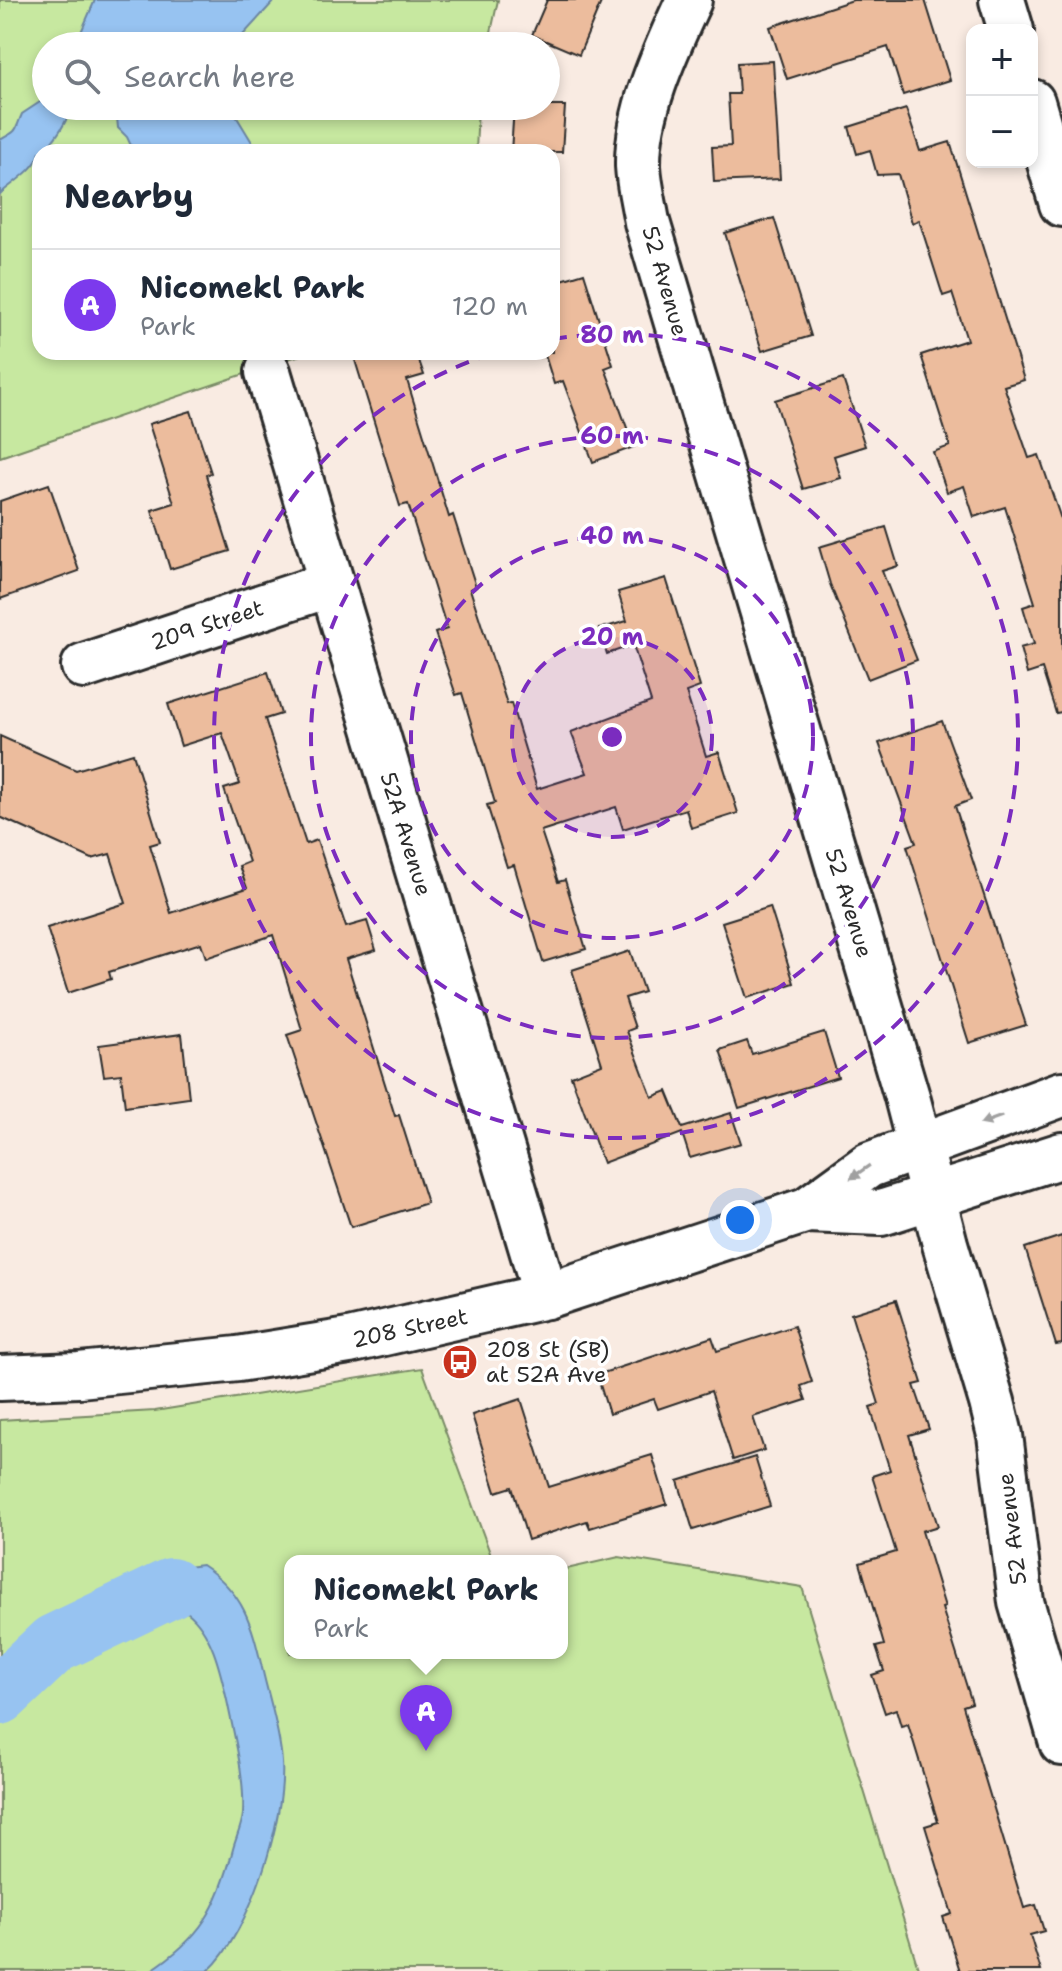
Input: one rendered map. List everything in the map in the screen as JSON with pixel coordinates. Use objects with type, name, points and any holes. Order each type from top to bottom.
[{"type":"street","name":"52 Avenue","points":[[689,0],[660,67],[646,115],[638,166],[647,222],[920,1146],[1000,1435],[1021,1602],[1062,1743]]},
{"type":"street","points":[[1002,0],[1009,24]]},
{"type":"street","points":[[1038,122],[1062,204]]},
{"type":"street","name":"52A Avenue","points":[[268,372],[546,1296]]},
{"type":"street","name":"209 Street","points":[[84,666],[331,584]]},
{"type":"street","name":"208 Street","points":[[0,1378],[79,1375],[238,1359],[349,1341],[546,1296],[807,1210],[869,1165],[1062,1094]]},
{"type":"street","name":"208 Street","points":[[807,1210],[881,1213],[1062,1155]]},
{"type":"green space","points":[[0,0],[498,0],[491,32],[32,32],[32,120],[477,120],[476,144],[32,144],[32,360],[285,360],[0,457]]},
{"type":"green space","points":[[422,1368],[491,1555],[284,1555],[284,1659],[568,1659],[568,1569],[619,1557],[802,1587],[919,1971],[0,1971],[0,1420],[155,1411]]},
{"type":"water","points":[[95,0],[275,0],[246,32],[81,32]]},
{"type":"water","points":[[32,107],[32,120],[66,120],[50,144],[32,144],[32,166],[0,194],[0,140],[16,130],[22,114]]},
{"type":"water","points":[[117,120],[239,120],[253,144],[130,144],[118,128]]},
{"type":"water","points":[[202,1565],[228,1587],[250,1625],[279,1740],[282,1786],[262,1873],[238,1930],[223,1953],[208,1971],[150,1971],[168,1959],[195,1933],[214,1905],[242,1818],[241,1772],[219,1667],[210,1642],[196,1620],[187,1612],[160,1614],[101,1645],[96,1618],[159,1577]]},
{"type":"building","points":[[547,0],[602,0],[579,55],[560,47],[560,32],[533,32]]},
{"type":"building","points":[[853,0],[925,0],[950,80],[903,95],[888,47],[787,79],[770,27]]},
{"type":"building","points":[[773,61],[780,179],[714,182],[712,147],[731,146],[728,94],[739,94],[737,63]]},
{"type":"building","points":[[560,106],[565,106],[562,152],[560,144],[512,144],[513,120],[560,120]]},
{"type":"building","points":[[906,109],[920,151],[950,142],[1024,380],[1004,386],[1029,458],[1039,455],[1062,522],[1062,712],[1056,713],[1042,669],[1027,674],[1020,648],[1034,644],[1023,607],[1035,603],[1005,507],[974,517],[964,486],[947,492],[933,452],[950,446],[921,355],[967,340],[952,293],[943,296],[919,220],[912,223],[898,174],[877,175],[870,150],[857,154],[849,127]]},
{"type":"building","points":[[774,218],[811,336],[762,351],[725,233]]},
{"type":"building","points":[[584,273],[613,365],[605,368],[634,447],[593,462],[563,381],[554,384],[546,360],[560,360],[560,280]]},
{"type":"building","points":[[355,360],[419,360],[424,375],[407,380],[449,517],[453,515],[476,587],[470,589],[507,704],[511,703],[537,789],[587,773],[571,732],[651,702],[633,645],[607,654],[599,629],[627,621],[618,592],[666,578],[700,687],[686,692],[706,756],[719,752],[738,813],[691,828],[686,809],[623,829],[616,807],[541,831],[558,882],[565,880],[586,949],[543,962],[514,865],[507,867],[487,805],[495,803],[462,693],[456,695],[435,633],[447,629],[408,504],[400,506]]},
{"type":"building","points":[[843,379],[865,446],[834,456],[841,478],[803,489],[775,400]]},
{"type":"building","points":[[191,411],[211,473],[206,475],[230,551],[170,569],[152,510],[174,503],[149,424]]},
{"type":"building","points":[[49,484],[79,571],[0,599],[0,501]]},
{"type":"building","points":[[886,527],[898,566],[882,571],[917,660],[868,679],[830,584],[819,547]]},
{"type":"building","points":[[268,672],[281,714],[265,719],[306,844],[317,840],[346,927],[367,921],[376,950],[346,959],[395,1116],[399,1115],[427,1203],[351,1227],[287,1035],[302,1030],[273,935],[206,958],[201,943],[109,972],[111,979],[68,993],[47,928],[126,903],[110,854],[92,859],[0,817],[0,736],[76,770],[133,753],[160,842],[150,845],[171,913],[247,888],[239,866],[249,862],[224,789],[240,784],[222,733],[181,746],[168,704]]},
{"type":"building","points":[[942,721],[971,800],[955,806],[1026,1025],[969,1043],[907,846],[916,843],[879,743]]},
{"type":"building","points":[[770,907],[794,983],[747,998],[722,922]]},
{"type":"building","points":[[630,951],[644,992],[625,998],[635,1028],[627,1031],[652,1097],[667,1091],[682,1128],[731,1113],[741,1143],[690,1158],[682,1133],[603,1163],[571,1076],[602,1064],[572,970]]},
{"type":"building","points":[[824,1032],[838,1077],[739,1108],[720,1050],[747,1041],[752,1054]]},
{"type":"building","points":[[182,1034],[189,1098],[125,1107],[121,1074],[104,1076],[99,1045]]},
{"type":"building","points":[[1062,1236],[1062,1344],[1056,1345],[1025,1248]]},
{"type":"building","points":[[896,1300],[922,1383],[914,1385],[929,1429],[909,1435],[938,1526],[922,1531],[972,1703],[963,1706],[1024,1908],[1036,1905],[1044,1931],[1030,1935],[1041,1971],[960,1971],[943,1917],[952,1914],[925,1826],[938,1822],[908,1724],[901,1726],[896,1709],[885,1713],[872,1675],[884,1671],[876,1647],[884,1645],[860,1563],[896,1552],[872,1476],[890,1470],[870,1407],[879,1404],[851,1314]]},
{"type":"building","points":[[794,1326],[812,1382],[801,1386],[806,1400],[753,1417],[764,1450],[733,1460],[711,1391],[658,1409],[654,1399],[609,1414],[597,1375],[712,1337],[717,1351]]},
{"type":"building","points":[[521,1399],[549,1487],[652,1455],[667,1504],[590,1528],[587,1521],[528,1540],[512,1487],[496,1492],[472,1415]]},
{"type":"building","points":[[755,1457],[770,1506],[693,1530],[678,1481]]},
{"type":"waterway","points":[[0,1695],[54,1644],[171,1588]]},
{"type":"place","name":"208 St (SB) at 52A Ave","points":[[460,1362]]},
{"type":"place","name":"Nicomekl Park","points":[[426,1751]]}]
